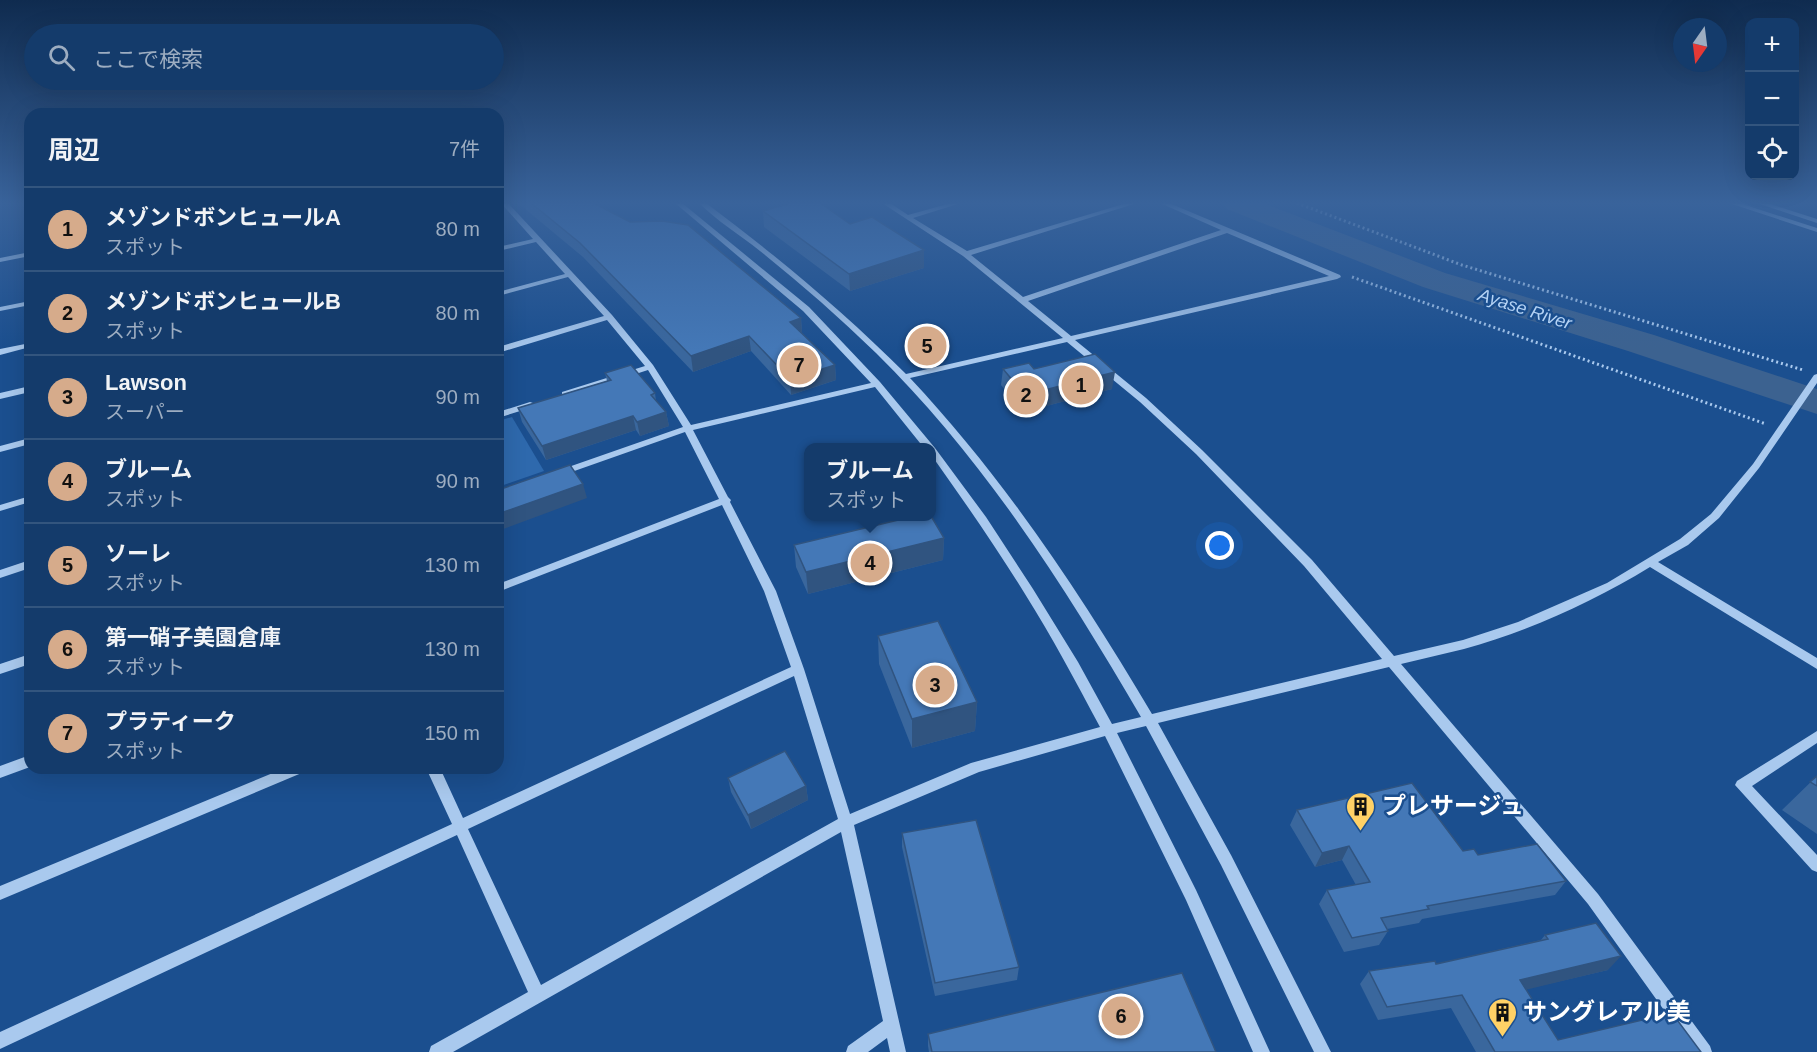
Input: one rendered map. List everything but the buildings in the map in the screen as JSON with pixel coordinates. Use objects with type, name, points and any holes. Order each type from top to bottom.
[{"type":"street","points":[[548,252],[609,317],[650,368],[688,428],[770,591],[798,669],[846,822],[898,1052]]},
{"type":"street","points":[[737,252],[806,309],[877,384],[925,443]]},
{"type":"street","points":[[764,252],[818,295],[904,377],[1017,515],[1072,594],[1151,720],[1243,889],[1323,1052]]},
{"type":"street","points":[[963,252],[1143,400],[1246,499],[1308,563],[1593,899],[1704,1052]]},
{"type":"street","points":[[966,254],[972,252]]},
{"type":"street","points":[[1023,300],[1164,252]]},
{"type":"street","points":[[904,377],[1337,278],[1279,252]]},
{"type":"street","points":[[0,260],[24,255]]},
{"type":"street","points":[[504,292],[569,275]]},
{"type":"street","points":[[0,309],[24,304]]},
{"type":"street","points":[[504,348],[609,317]]},
{"type":"street","points":[[0,352],[24,346]]},
{"type":"street","points":[[552,398],[650,368]]},
{"type":"street","points":[[437,1052],[846,822],[976,766],[1108,730],[1395,663],[1522,625],[1611,586],[1684,542],[1715,516],[1817,377]]},
{"type":"street","points":[[554,475],[688,428],[877,384]]},
{"type":"street","points":[[0,396],[24,390]]},
{"type":"street","points":[[504,413],[542,402]]},
{"type":"street","points":[[0,449],[24,443]]},
{"type":"street","points":[[936,457],[984,522],[1035,603],[1108,730],[1196,900],[1262,1052]]},
{"type":"street","points":[[504,586],[726,500]]},
{"type":"street","points":[[0,508],[24,501]]},
{"type":"street","points":[[1651,563],[1817,664]]},
{"type":"street","points":[[0,574],[24,566]]},
{"type":"street","points":[[0,669],[24,661]]},
{"type":"street","points":[[0,1041],[798,669]]},
{"type":"street","points":[[1817,736],[1742,785],[1817,865]]},
{"type":"street","points":[[0,772],[24,763]]},
{"type":"street","points":[[0,893],[285,774]]},
{"type":"street","points":[[436,774],[537,994]]},
{"type":"street","points":[[854,1052],[892,1024]]},
{"type":"path","points":[[1431,252],[1501,278],[1806,371]]},
{"type":"path","points":[[1344,273],[1428,306],[1783,426]]},
{"type":"shaded area","points":[[512,417],[544,471],[504,485],[504,419]]},
{"type":"waterway","name":"Ayase River","points":[[1363,252],[1434,280],[1641,343],[1817,402]]},
{"type":"place","name":"ソーレ","points":[[927,346]]},
{"type":"place","name":"プラティーク","points":[[799,365]]},
{"type":"place","name":"メゾンドボンヒュールA","points":[[1081,385]]},
{"type":"place","name":"メゾンドボンヒュールB","points":[[1026,395]]},
{"type":"place","name":"ブルーム","points":[[870,563]]},
{"type":"place","name":"Lawson","points":[[935,685]]},
{"type":"place","name":"プレサージュ","points":[[1361,832]]},
{"type":"place","name":"第一硝子美園倉庫","points":[[1121,1016]]},
{"type":"place","name":"サングレアル美","points":[[1502,1038]]}]
